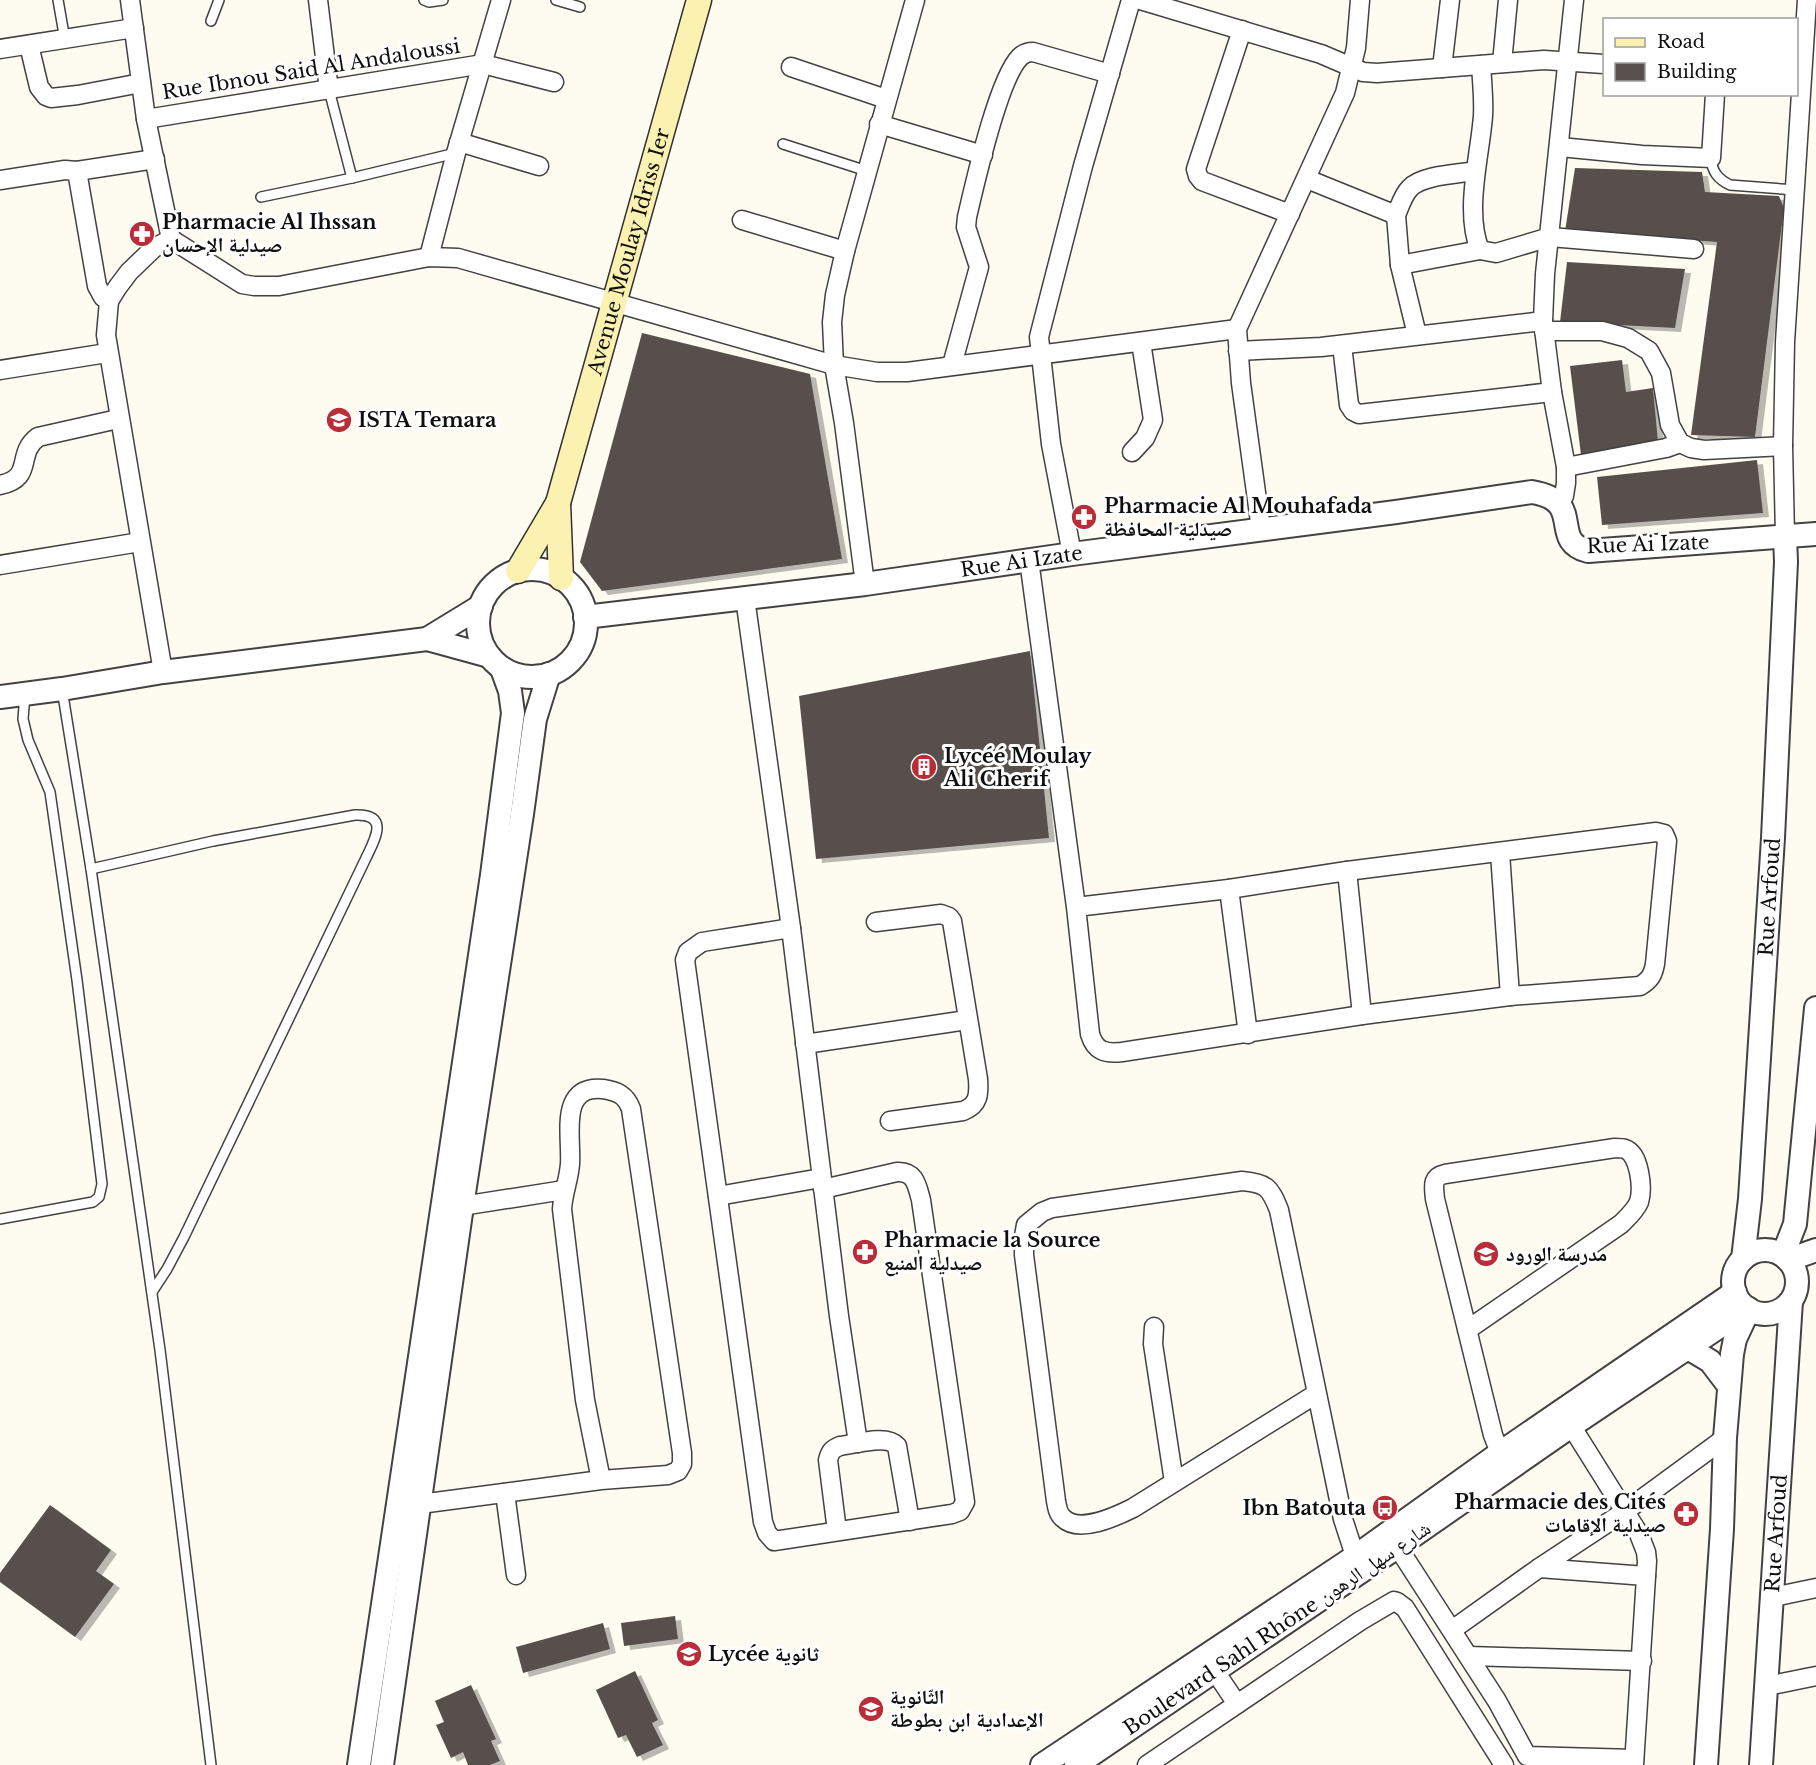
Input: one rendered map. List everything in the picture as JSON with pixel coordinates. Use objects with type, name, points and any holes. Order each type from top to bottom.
[{"type":"main road","name":"Avenue Moulay Idriss Ier","points":[[558,503],[699,0]]},
{"type":"main road","points":[[518,571],[558,503]]},
{"type":"main road","points":[[558,503],[561,578]]},
{"type":"street","points":[[130,0],[146,119],[171,239],[242,284],[279,286],[429,257],[458,258],[834,365],[877,372],[907,372],[1237,329]]},
{"type":"street","points":[[318,0],[329,90]]},
{"type":"street","points":[[429,257],[501,0]]},
{"type":"street","points":[[865,584],[834,365],[832,322],[845,251],[915,0]]},
{"type":"street","points":[[1072,554],[1051,444],[1039,337],[1042,319],[1131,0]]},
{"type":"street","points":[[1140,0],[1321,54],[1363,72],[1377,73],[1544,60],[1603,64]]},
{"type":"street","points":[[1261,529],[1237,329],[1345,93],[1356,48],[1360,0]]},
{"type":"street","points":[[1442,68],[1450,0]]},
{"type":"street","points":[[1502,63],[1508,0]]},
{"type":"street","points":[[1559,504],[1564,496],[1566,467],[1543,326],[1574,0]]},
{"type":"street","points":[[1785,536],[1783,446],[1785,342],[1795,190],[1805,85],[1807,0]]},
{"type":"street","points":[[0,49],[134,28]]},
{"type":"street","points":[[1242,30],[1196,169],[1202,181],[1290,214]]},
{"type":"street","points":[[29,45],[39,87],[46,96],[51,98],[141,83]]},
{"type":"street","points":[[952,365],[978,274],[978,260],[966,227],[967,217],[1002,88],[1014,65],[1025,53],[1033,52],[1110,74]]},
{"type":"street","points":[[483,64],[554,82]]},
{"type":"street","name":"Rue Ibnou Said Al Andaloussi","points":[[146,119],[483,64]]},
{"type":"street","points":[[1480,250],[1475,238],[1475,171],[1483,115],[1481,65]]},
{"type":"street","points":[[791,67],[886,99]]},
{"type":"street","points":[[1560,147],[1642,155],[1711,158],[1715,96]]},
{"type":"street","points":[[879,124],[983,155]]},
{"type":"street","points":[[458,147],[539,166]]},
{"type":"street","points":[[0,180],[155,159]]},
{"type":"street","points":[[77,171],[97,286],[103,297],[109,301]]},
{"type":"street","points":[[1417,335],[1400,265],[1396,214],[1408,189],[1416,183],[1475,171]]},
{"type":"street","points":[[1307,179],[1396,214]]},
{"type":"street","points":[[742,220],[845,251]]},
{"type":"street","points":[[1400,265],[1480,250],[1496,253],[1550,237],[1694,249]]},
{"type":"street","points":[[163,672],[118,419],[106,335],[109,301],[129,272],[154,248],[171,239]]},
{"type":"street","points":[[1238,351],[1280,351],[1417,335],[1543,326],[1602,331],[1628,338],[1649,351],[1661,373],[1670,425],[1680,443],[1704,450],[1783,446]]},
{"type":"street","points":[[1132,452],[1145,438],[1153,420],[1141,342]]},
{"type":"street","points":[[1342,345],[1349,405],[1359,414],[1552,392]]},
{"type":"street","points":[[0,370],[108,353]]},
{"type":"street","points":[[0,484],[10,483],[18,477],[29,446],[38,437],[118,419]]},
{"type":"street","points":[[1566,467],[1666,448],[1680,443]]},
{"type":"street","name":"Rue Ai Izate","points":[[585,617],[865,584],[1532,492],[1543,494],[1559,504],[1564,511],[1567,534],[1572,543],[1578,549],[1588,551],[1816,534]]},
{"type":"street","name":"Rue Arfoud","points":[[1743,1259],[1750,1200],[1773,838],[1786,562],[1785,536]]},
{"type":"street","points":[[0,565],[140,542]]},
{"type":"street","points":[[1029,560],[1076,907],[1090,1034],[1097,1049],[1104,1053],[1122,1053],[1362,1015],[1510,996],[1640,986],[1653,974],[1655,964],[1667,841],[1664,834],[1656,832],[1076,907]]},
{"type":"street","points":[[359,1765],[489,898],[512,728],[512,702],[496,663],[480,640],[478,623],[481,606],[489,590],[502,579],[518,571],[532,569],[546,571],[561,578],[573,588],[581,601],[585,617],[584,636],[577,653],[563,667],[549,674],[533,677],[517,676],[496,663],[427,639]]},
{"type":"street","points":[[745,598],[858,1443]]},
{"type":"street","points":[[0,697],[163,672],[427,639],[481,606]]},
{"type":"street","points":[[382,1765],[535,719],[549,674]]},
{"type":"street","points":[[1500,853],[1510,996]]},
{"type":"street","points":[[1347,871],[1362,1015]]},
{"type":"street","points":[[1229,889],[1248,1034]]},
{"type":"street","points":[[876,922],[934,914],[950,917],[978,1079],[978,1097],[975,1104],[963,1111],[890,1121]]},
{"type":"street","points":[[718,1196],[902,1172],[912,1176],[916,1181],[923,1211],[966,1502],[960,1511],[780,1541],[770,1538],[765,1529],[685,971],[685,960],[688,952],[702,942],[790,928]]},
{"type":"street","points":[[1786,1258],[1795,1224],[1816,1008]]},
{"type":"street","points":[[805,1044],[967,1020]]},
{"type":"street","points":[[420,1504],[601,1480],[674,1473],[680,1468],[683,1458],[631,1108],[628,1100],[614,1090],[595,1088],[585,1092],[572,1105],[570,1164],[564,1190],[563,1222],[585,1400],[601,1480]]},
{"type":"street","points":[[1467,1330],[1621,1224],[1633,1212],[1639,1202],[1641,1190],[1639,1169],[1634,1155],[1626,1149],[1615,1148],[1445,1174],[1436,1178],[1435,1199],[1467,1330],[1493,1435],[1504,1460]]},
{"type":"street","points":[[1316,1394],[1133,1508],[1098,1522],[1070,1523],[1059,1512],[1024,1255],[1026,1225],[1042,1212],[1072,1204],[1242,1181],[1258,1182],[1267,1187],[1279,1210],[1343,1519],[1358,1564]]},
{"type":"street","points":[[462,1206],[564,1190]]},
{"type":"street","points":[[1706,1765],[1729,1386],[1735,1339],[1744,1303],[1734,1274],[1743,1259],[1755,1251],[1770,1250],[1786,1258],[1795,1271],[1801,1288],[1779,1311],[1764,1314],[1744,1303]]},
{"type":"street","points":[[1786,1258],[1816,1250]]},
{"type":"street","name":"Rue Arfoud","points":[[1761,1765],[1773,1598],[1801,1288]]},
{"type":"street","name":"Boulevard Sahl Rhône شارع سهل الرهون","points":[[1076,1765],[1210,1664],[1393,1540],[1504,1460],[1683,1340],[1744,1303]]},
{"type":"street","points":[[1154,1327],[1153,1344],[1174,1482]]},
{"type":"street","points":[[1683,1340],[1710,1361],[1729,1386]]},
{"type":"street","points":[[1393,1540],[1497,1701],[1529,1761],[1634,1762],[1647,1562],[1643,1543],[1567,1419]]},
{"type":"street","points":[[1452,1630],[1539,1568],[1624,1512],[1725,1438]]},
{"type":"street","points":[[837,1531],[829,1454],[835,1448],[886,1439],[897,1446],[910,1521]]},
{"type":"street","points":[[505,1493],[516,1575]]},
{"type":"street","points":[[1539,1568],[1646,1576]]},
{"type":"street","points":[[1773,1598],[1816,1588]]},
{"type":"street","points":[[1147,1765],[1384,1605],[1397,1602],[1405,1608],[1504,1765]]},
{"type":"street","points":[[1469,1656],[1642,1661]]},
{"type":"street","points":[[1210,1664],[1237,1704]]},
{"type":"street","name":"Boulevard Sahl Rhône شارع سهل الرهون","points":[[1042,1765],[1210,1664]]},
{"type":"street","points":[[1767,1686],[1816,1676]]},
{"type":"lane","points":[[58,0],[65,40]]},
{"type":"lane","points":[[211,21],[219,0]]},
{"type":"lane","points":[[424,0],[429,2],[442,0]]},
{"type":"lane","points":[[556,0],[580,7]]},
{"type":"lane","points":[[329,90],[352,178]]},
{"type":"lane","points":[[783,144],[867,171]]},
{"type":"lane","points":[[261,197],[352,178],[458,147]]},
{"type":"lane","points":[[1711,158],[1714,172],[1730,185],[1795,190]]},
{"type":"lane","points":[[62,689],[91,869],[152,1292],[211,1765]]},
{"type":"lane","points":[[0,1219],[93,1202],[99,1197],[102,1184],[77,980],[50,792],[28,740],[23,719],[25,694]]},
{"type":"lane","points":[[91,869],[213,841],[355,815],[373,818],[377,826],[366,858],[184,1237],[152,1292]]},
{"type":"building","points":[[1575,168],[1702,172],[1705,192],[1779,196],[1784,208],[1755,437],[1691,435],[1717,242],[1565,231]]},
{"type":"building","points":[[1567,262],[1685,269],[1675,328],[1560,322]]},
{"type":"building","points":[[642,333],[810,374],[842,559],[602,591],[580,562]]},
{"type":"building","points":[[1622,360],[1626,392],[1653,388],[1658,442],[1581,455],[1570,366]]},
{"type":"building","points":[[1757,460],[1763,513],[1602,525],[1597,477]]},
{"type":"building","name":"Lycéé Moulay Ali Cherif","points":[[1030,651],[1049,838],[816,859],[799,696]]},
{"type":"building","points":[[50,1505],[111,1550],[96,1571],[114,1584],[75,1637],[0,1582],[0,1573]]},
{"type":"building","points":[[675,1616],[678,1639],[624,1646],[621,1623]]},
{"type":"building","points":[[603,1623],[610,1649],[523,1673],[516,1647]]},
{"type":"building","points":[[635,1671],[658,1720],[652,1723],[663,1745],[637,1757],[626,1735],[618,1738],[596,1690]]},
{"type":"building","points":[[471,1685],[496,1739],[491,1741],[500,1761],[490,1765],[468,1765],[463,1752],[451,1758],[436,1725],[444,1722],[435,1701]]},
{"type":"place","name":"Pharmacie Al Ihssan صيدلية الإحسان","points":[[142,234]]},
{"type":"place","name":"ISTA Temara","points":[[339,420]]},
{"type":"place","name":"Pharmacie Al Mouhafada صيدلية المحافظة","points":[[1084,517]]},
{"type":"place","name":"Lycéé Moulay Ali Cherif","points":[[924,767]]},
{"type":"place","name":"Pharmacie la Source صيدلية المنبع","points":[[865,1252]]},
{"type":"place","name":"مدرسة الورود","points":[[1486,1254]]},
{"type":"place","name":"Ibn Batouta","points":[[1385,1508]]},
{"type":"place","name":"Pharmacie des Cités صيدلية الإقامات","points":[[1686,1514]]},
{"type":"place","name":"Lycée ثانوية","points":[[689,1654]]},
{"type":"place","name":"الثّانوية الإعدادية ابن بطوطة","points":[[871,1709]]}]
